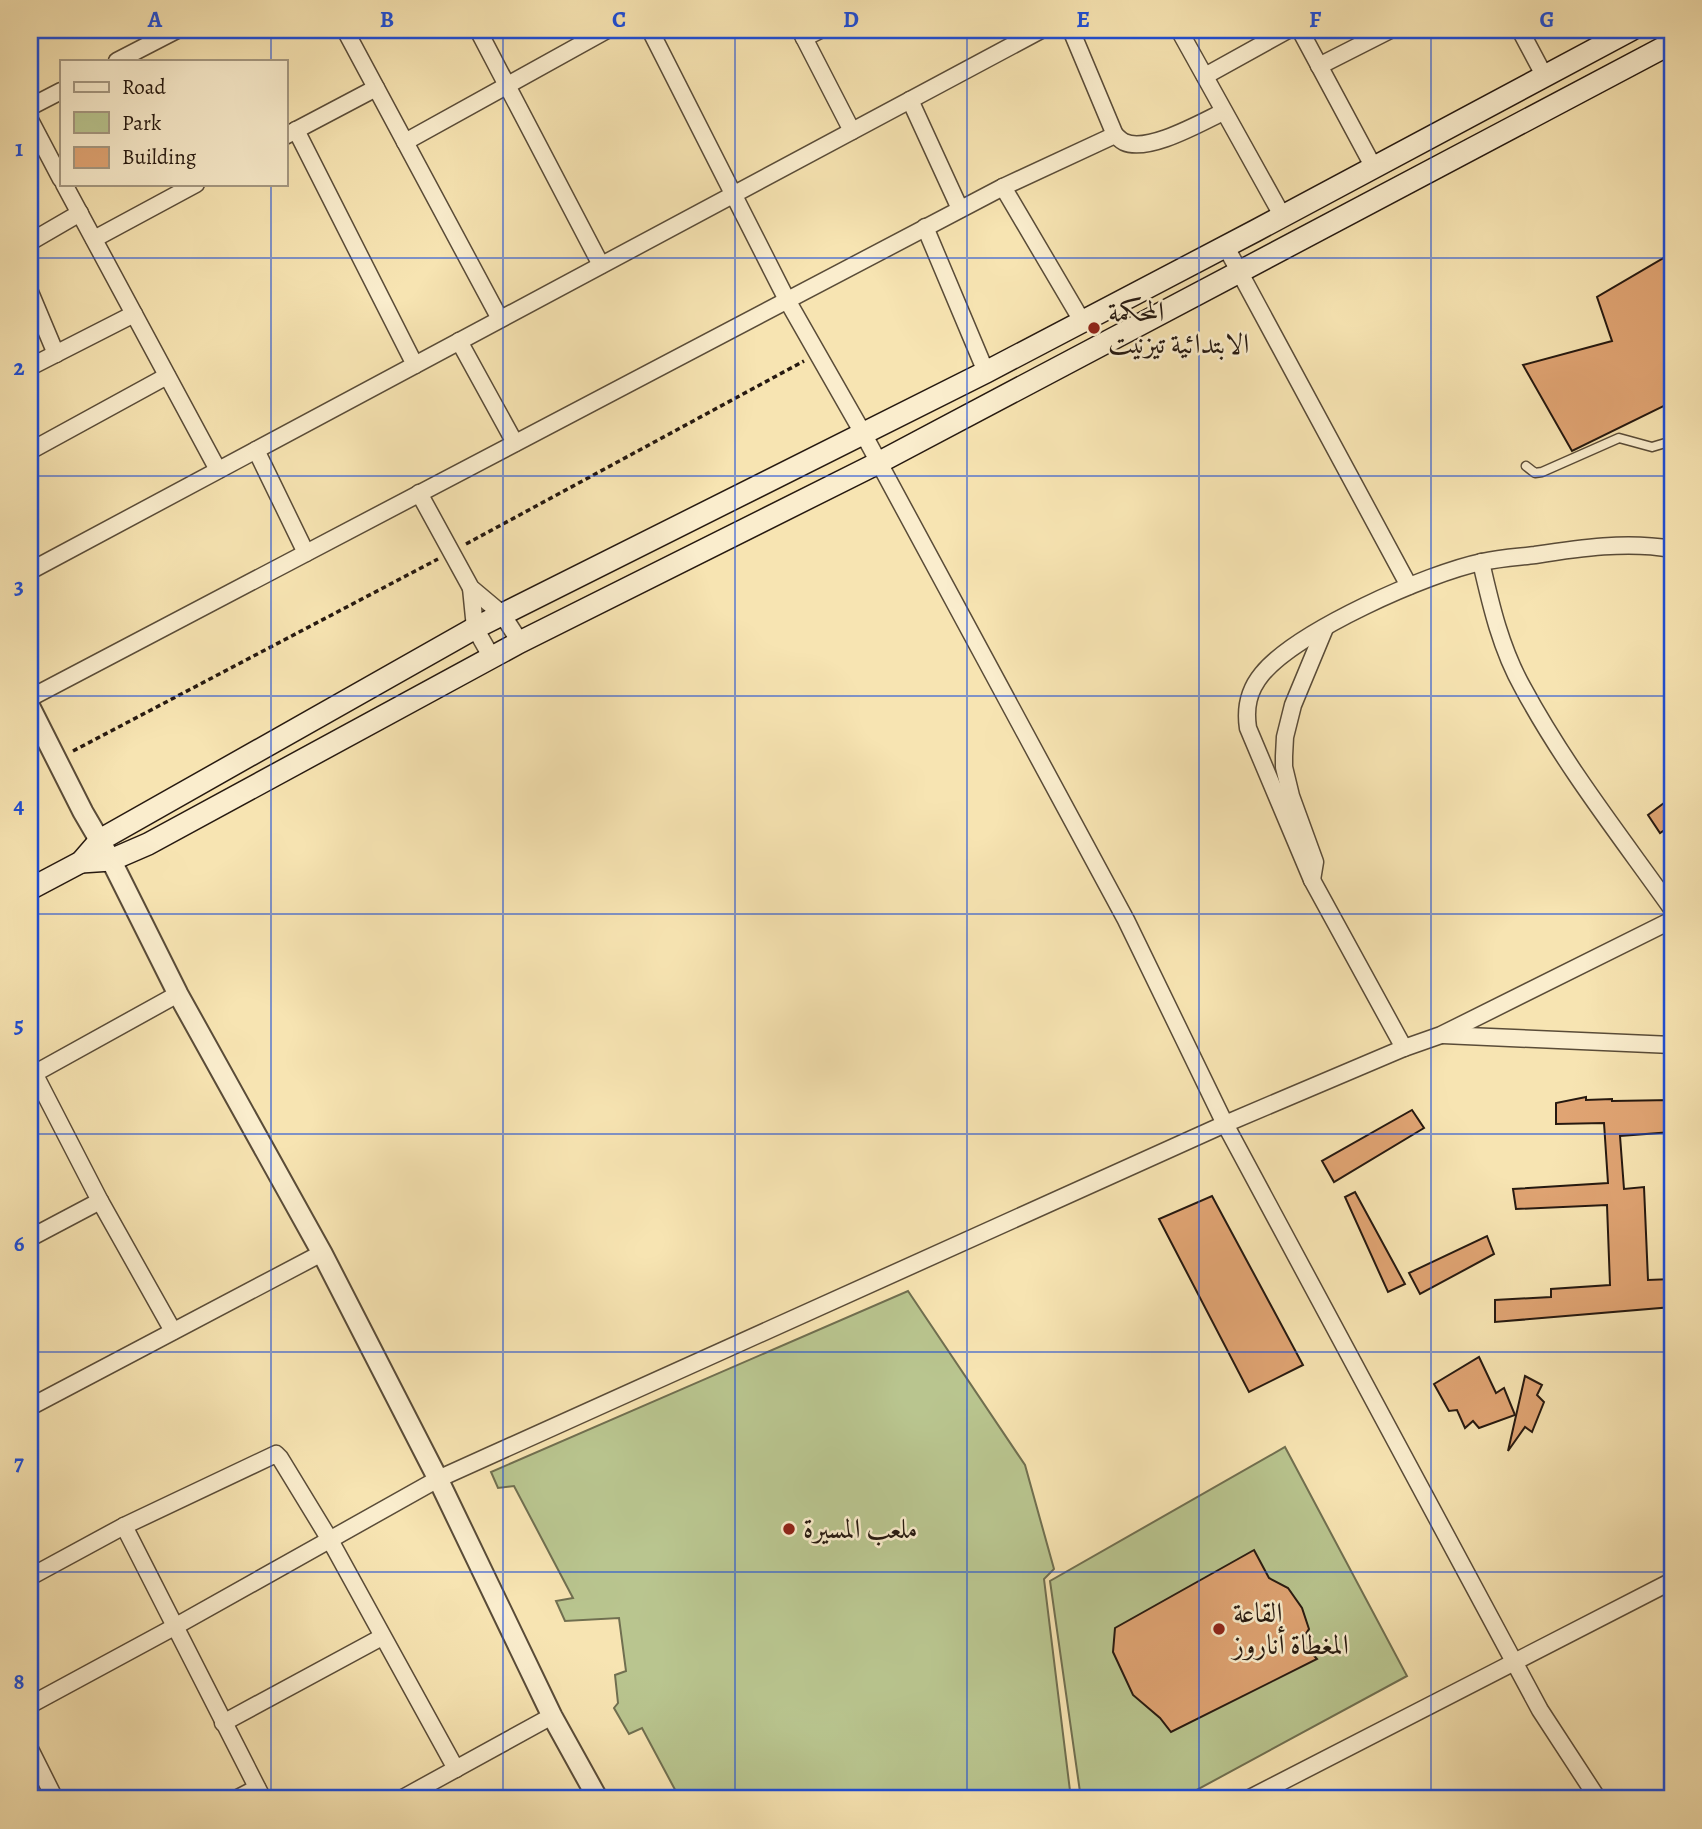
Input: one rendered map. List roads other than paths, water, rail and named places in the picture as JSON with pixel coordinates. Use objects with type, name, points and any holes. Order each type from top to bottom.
[{"type":"main road","points":[[30,888],[81,862],[100,840],[475,628],[986,372],[1226,247],[1630,30]]},
{"type":"main road","points":[[81,862],[111,860],[160,837],[520,642],[878,463],[1672,43]]},
{"type":"main road","points":[[1580,58],[1595,84]]},
{"type":"main road","points":[[1496,103],[1510,128]]},
{"type":"street","points":[[119,60],[177,30]]},
{"type":"street","points":[[345,30],[500,319]]},
{"type":"street","points":[[478,30],[601,265]]},
{"type":"street","points":[[405,142],[607,30]]},
{"type":"street","points":[[650,30],[786,300],[864,435],[1126,920],[1225,1124],[1540,1710],[1598,1799]]},
{"type":"street","points":[[820,30],[802,34],[852,131]]},
{"type":"street","points":[[30,571],[1041,30]]},
{"type":"street","points":[[1071,30],[1115,135],[1124,142],[1142,144],[1166,138],[1223,112]]},
{"type":"street","points":[[1179,30],[1283,216]]},
{"type":"street","points":[[1205,76],[1288,30]]},
{"type":"street","points":[[1300,30],[1373,166]]},
{"type":"street","points":[[1319,66],[1390,30]]},
{"type":"street","points":[[1520,30],[1545,77]]},
{"type":"street","points":[[376,88],[291,133],[415,365]]},
{"type":"street","points":[[30,107],[60,92]]},
{"type":"street","points":[[910,100],[960,209]]},
{"type":"street","points":[[30,120],[60,177]]},
{"type":"street","points":[[30,698],[925,227],[1115,135]]},
{"type":"street","points":[[65,186],[218,470]]},
{"type":"street","points":[[94,239],[192,186]]},
{"type":"street","points":[[1003,187],[1082,321]]},
{"type":"street","points":[[30,242],[79,213]]},
{"type":"street","points":[[925,227],[986,372]]},
{"type":"street","points":[[1226,247],[1409,586]]},
{"type":"street","points":[[30,292],[56,354]]},
{"type":"street","points":[[30,367],[134,314]]},
{"type":"street","points":[[459,341],[515,443]]},
{"type":"street","points":[[30,451],[167,376]]},
{"type":"street","points":[[256,450],[306,553]]},
{"type":"street","points":[[419,493],[471,588],[502,614],[520,642]]},
{"type":"street","points":[[1404,1048],[1312,880],[1265,771],[1248,728],[1245,709],[1251,691],[1261,674],[1294,645],[1409,586],[1481,562],[1613,546],[1654,546],[1672,550]]},
{"type":"street","points":[[1481,562],[1495,622],[1522,687],[1561,752],[1672,909]]},
{"type":"street","points":[[471,588],[475,628],[492,658]]},
{"type":"street","points":[[1312,880],[1315,862],[1296,814],[1284,767],[1285,737],[1293,705],[1325,628]]},
{"type":"street","points":[[30,707],[178,994],[322,1253],[438,1479],[552,1716],[598,1799]]},
{"type":"street","points":[[1265,771],[1284,767]]},
{"type":"street","points":[[30,1704],[176,1626],[438,1479],[1225,1124],[1441,1035],[1672,920]]},
{"type":"street","points":[[173,1331],[32,1074],[178,994]]},
{"type":"street","points":[[1441,1035],[1672,1045]]},
{"type":"street","points":[[30,1238],[100,1201]]},
{"type":"street","points":[[30,1407],[322,1253]]},
{"type":"street","points":[[30,1577],[124,1526],[276,1454],[330,1540],[456,1769]]},
{"type":"street","points":[[124,1526],[260,1794],[236,1799]]},
{"type":"street","points":[[1248,1799],[1672,1581]]},
{"type":"street","points":[[223,1723],[382,1637]]},
{"type":"street","points":[[401,1799],[552,1716]]},
{"type":"street","points":[[30,1749],[55,1799]]},
{"type":"lane","points":[[1526,466],[1535,473],[1542,472],[1619,438],[1652,447],[1672,441]]},
{"type":"place","name":"المحكمة الابتدائية تيزنيت","points":[[1094,328]]},
{"type":"place","name":"ملعب المسيرة","points":[[789,1529]]},
{"type":"place","name":"القاعة المغطاة أناروز","points":[[1219,1629]]}]
